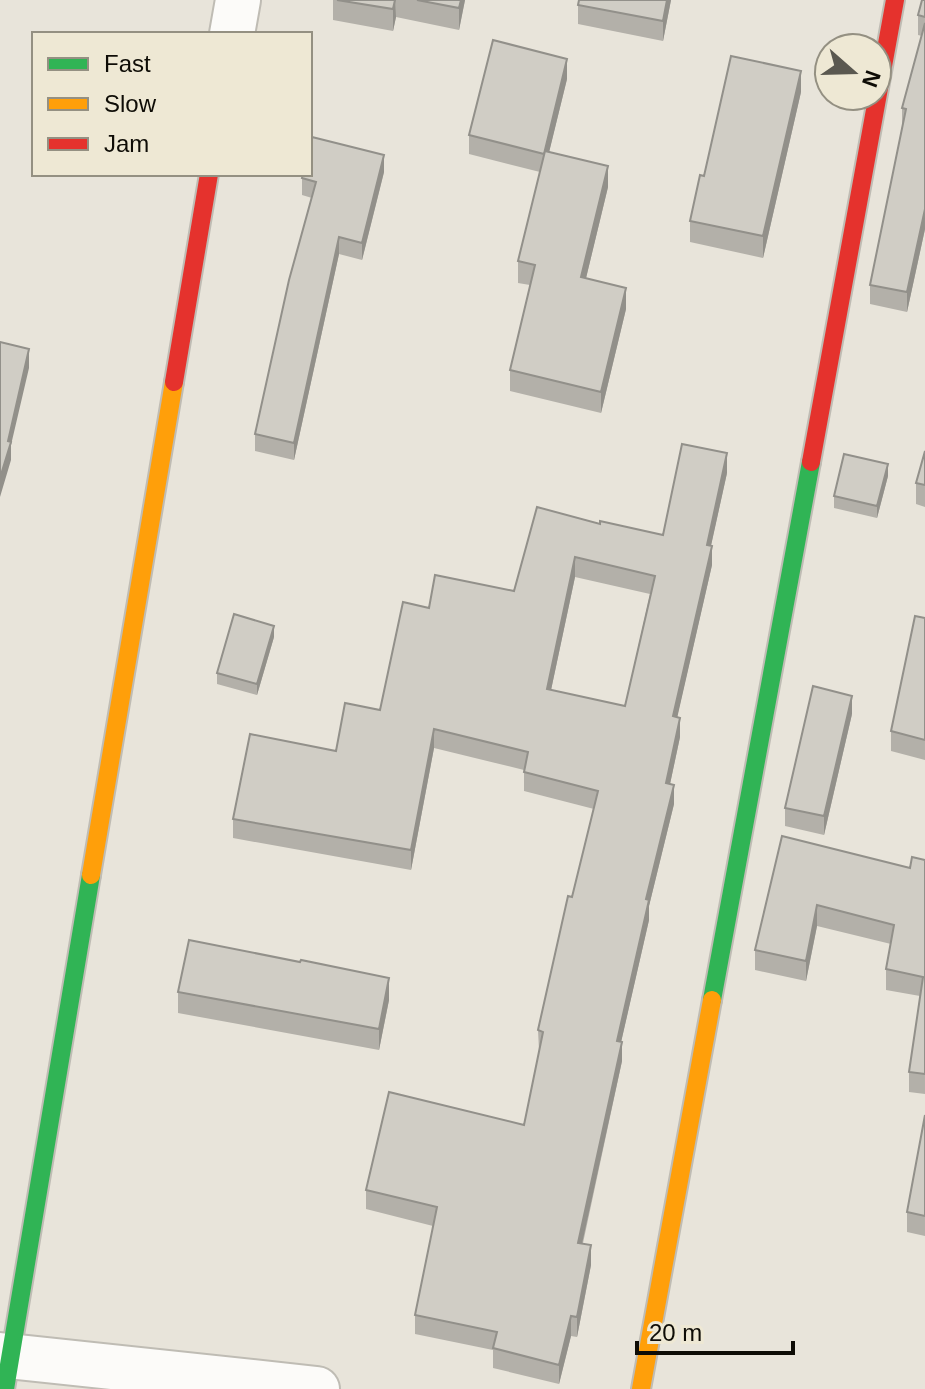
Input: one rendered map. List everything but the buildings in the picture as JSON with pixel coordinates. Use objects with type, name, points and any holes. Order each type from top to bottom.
[{"type":"street","points":[[232,32],[238,0]]},
{"type":"street","points":[[641,1389],[895,0]]},
{"type":"street","points":[[209,176],[5,1367],[317,1389]]},
{"type":"traffic: fast","points":[[712,1000],[811,462]]},
{"type":"traffic: fast","points":[[5,1389],[91,875]]},
{"type":"traffic: slow","points":[[91,875],[174,382]]},
{"type":"traffic: slow","points":[[641,1389],[712,1000]]},
{"type":"traffic: jam","points":[[811,462],[895,0]]},
{"type":"traffic: jam","points":[[174,382],[209,176]]}]
